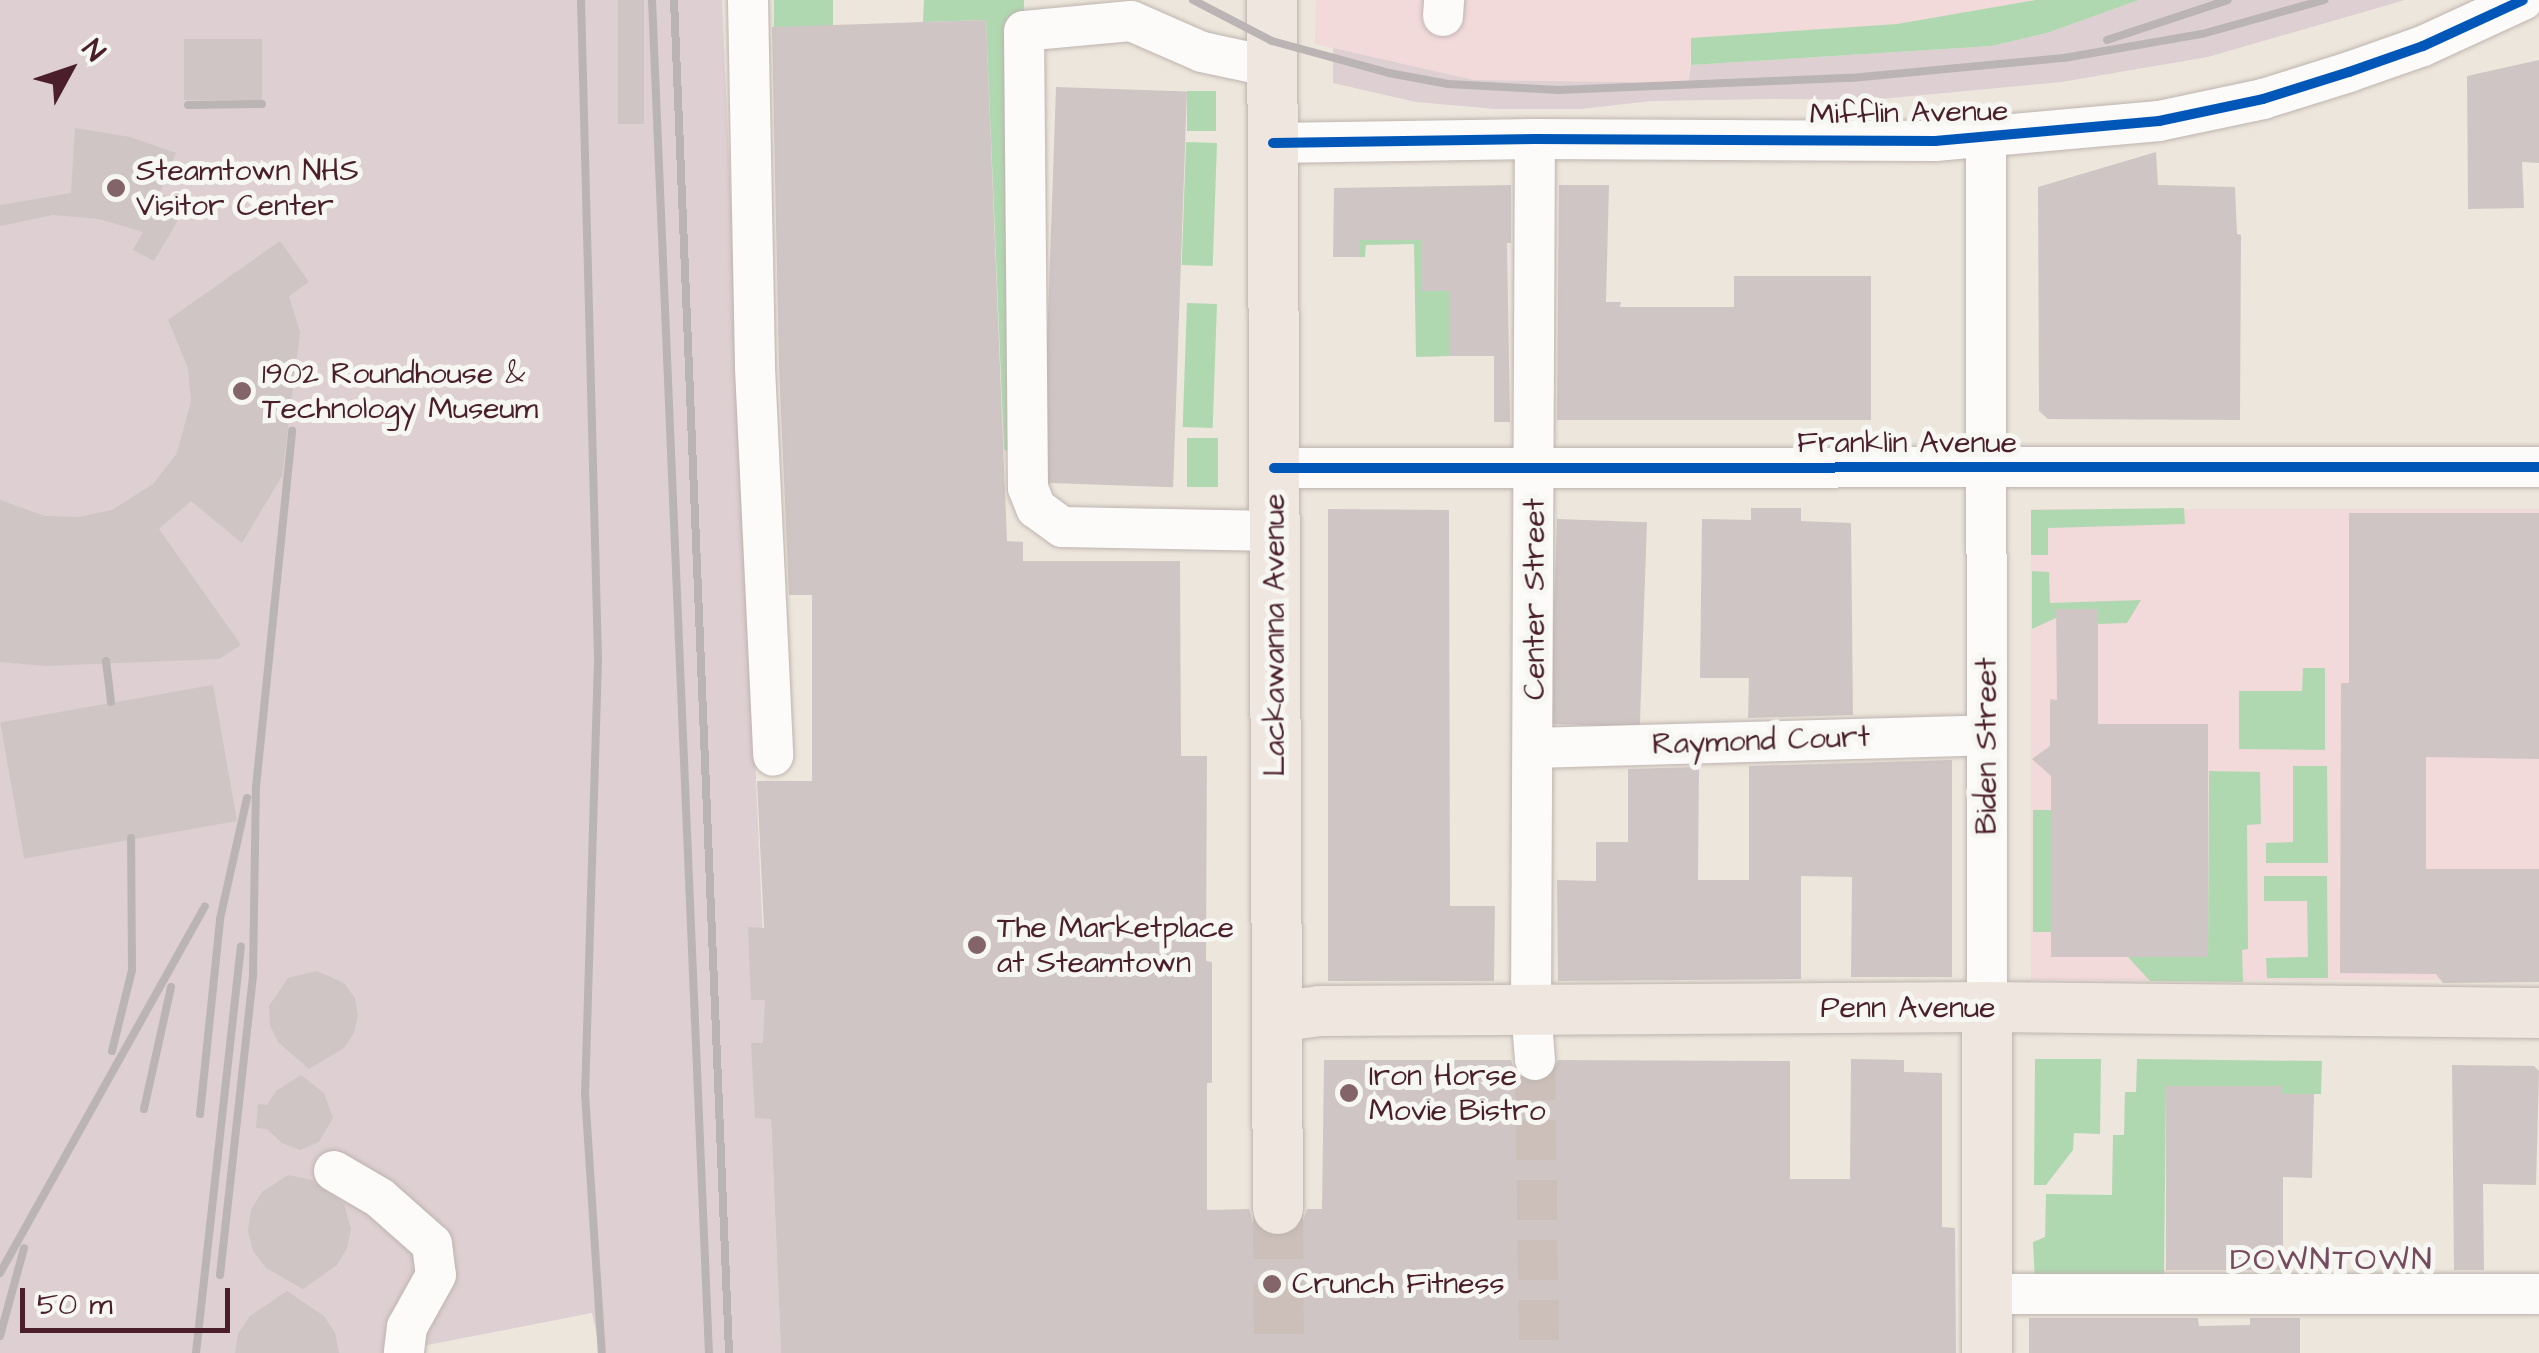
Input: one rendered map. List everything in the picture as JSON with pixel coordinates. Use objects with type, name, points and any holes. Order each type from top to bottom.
[{"type":"main road","name":"Lackawanna Avenue","points":[[1272,0],[1278,1209]]},
{"type":"main road","name":"Penn Avenue","points":[[1277,1017],[1320,1011],[1987,1007],[2539,1013]]},
{"type":"main road","name":"Biden Street","points":[[1987,1007],[1987,1353]]},
{"type":"street","points":[[748,0],[756,368],[773,756]]},
{"type":"street","name":"Mifflin Avenue","points":[[1273,143],[1986,138],[2160,120],[2263,100],[2423,46],[2523,0]]},
{"type":"street","points":[[1272,67],[1202,52],[1131,21],[1024,32],[1028,488],[1036,508],[1062,527],[1275,531]]},
{"type":"street","name":"Biden Street","points":[[1986,138],[1987,1007]]},
{"type":"street","name":"Center Street","points":[[1535,139],[1531,1009],[1535,1060]]},
{"type":"street","name":"Franklin Avenue","points":[[1274,468],[2539,467]]},
{"type":"street","name":"Raymond Court","points":[[1535,748],[1987,735]]},
{"type":"street","points":[[334,1171],[380,1198],[432,1244],[436,1275],[406,1327],[404,1353]]},
{"type":"street","points":[[1987,1294],[2539,1294]]},
{"type":"shaded area","points":[[0,0],[722,0],[781,1353],[601,1353],[592,1313],[422,1346],[422,1353],[0,1353]]},
{"type":"shaded area","points":[[1316,0],[2036,0],[1897,24],[1692,38],[1688,83],[1474,80],[1315,44]]},
{"type":"shaded area","points":[[2139,0],[2405,0],[2208,57],[2061,82],[1870,100],[1651,101],[1581,109],[1495,109],[1416,102],[1333,83],[1333,48],[1474,80],[1688,83],[1691,65],[1992,46],[2047,33]]},
{"type":"shaded area","points":[[2031,509],[2539,509],[2539,980],[2031,980]]},
{"type":"green space","points":[[774,0],[833,0],[833,27],[774,27]]},
{"type":"green space","points":[[924,0],[1024,0],[1016,451],[1004,450],[986,20],[923,22]]},
{"type":"green space","points":[[2036,0],[2139,0],[2047,33],[1992,46],[1691,65],[1691,38],[1897,24]]},
{"type":"green space","points":[[1187,91],[1216,91],[1216,131],[1187,131]]},
{"type":"green space","points":[[1186,142],[1217,143],[1213,266],[1182,265]]},
{"type":"green space","points":[[1359,240],[1421,240],[1421,290],[1450,291],[1450,356],[1416,357],[1414,244],[1366,245],[1365,257],[1359,257]]},
{"type":"green space","points":[[1187,303],[1217,304],[1213,428],[1183,427]]},
{"type":"green space","points":[[1187,438],[1218,438],[1218,487],[1187,487]]},
{"type":"green space","points":[[2184,508],[2185,524],[2048,528],[2048,555],[2031,555],[2031,510]]},
{"type":"green space","points":[[2032,571],[2049,572],[2050,603],[2141,600],[2127,623],[2098,624],[2097,609],[2056,609],[2056,618],[2032,629]]},
{"type":"green space","points":[[2303,668],[2325,668],[2325,750],[2239,749],[2239,691],[2302,691]]},
{"type":"green space","points":[[2293,766],[2327,766],[2328,863],[2266,863],[2266,843],[2293,842]]},
{"type":"green space","points":[[2209,771],[2260,772],[2261,824],[2247,825],[2248,949],[2242,950],[2243,982],[2150,981],[2128,957],[2208,957]]},
{"type":"green space","points":[[2033,810],[2051,810],[2051,932],[2033,932]]},
{"type":"green space","points":[[2264,876],[2327,876],[2328,978],[2267,978],[2266,958],[2308,957],[2307,901],[2264,901]]},
{"type":"green space","points":[[2035,1059],[2101,1059],[2100,1134],[2074,1133],[2073,1150],[2046,1185],[2034,1185]]},
{"type":"green space","points":[[2137,1059],[2322,1061],[2321,1094],[2282,1094],[2281,1086],[2166,1086],[2164,1280],[2035,1283],[2033,1242],[2045,1237],[2046,1194],[2112,1195],[2113,1135],[2124,1135],[2125,1092],[2136,1092]]},
{"type":"building","points":[[618,0],[644,0],[644,124],[618,124]]},
{"type":"building","points":[[986,20],[1007,541],[1023,542],[1023,561],[1180,561],[1181,756],[1207,756],[1206,961],[1212,962],[1212,1083],[1207,1083],[1207,1210],[1249,1209],[1253,1223],[1263,1233],[1279,1238],[1302,1224],[1307,1209],[1322,1209],[1324,1060],[1511,1060],[1516,1074],[1536,1084],[1549,1079],[1558,1060],[1790,1061],[1790,1179],[1850,1179],[1851,1059],[1904,1060],[1904,1072],[1942,1073],[1942,1227],[1955,1228],[1956,1353],[781,1353],[771,1119],[755,1118],[751,1043],[763,1043],[765,1000],[751,1000],[748,927],[764,928],[757,781],[812,781],[812,595],[789,595],[779,367],[772,27]]},
{"type":"building","points":[[184,39],[262,39],[262,100],[184,100]]},
{"type":"building","points":[[2539,60],[2539,163],[2522,162],[2524,208],[2468,209],[2467,76]]},
{"type":"building","points":[[1056,87],[1187,92],[1173,487],[1042,483]]},
{"type":"building","name":"Steamtown NHS Visitor Center","points":[[75,128],[130,137],[176,153],[160,192],[185,208],[154,261],[133,250],[143,232],[99,219],[53,215],[0,226],[0,205],[71,193]]},
{"type":"building","points":[[2156,152],[2158,185],[2235,187],[2237,234],[2241,235],[2240,420],[2048,419],[2039,411],[2038,187]]},
{"type":"building","points":[[1511,185],[1511,243],[1507,243],[1510,422],[1494,422],[1494,356],[1450,356],[1450,291],[1421,291],[1421,240],[1359,240],[1359,257],[1333,257],[1334,188]]},
{"type":"building","points":[[1559,185],[1609,185],[1606,302],[1621,302],[1620,307],[1734,307],[1734,276],[1871,276],[1871,420],[1557,420]]},
{"type":"building","points":[[280,241],[309,282],[289,296],[300,332],[282,476],[242,543],[191,501],[159,529],[241,645],[219,659],[46,666],[0,662],[0,500],[45,516],[79,517],[112,510],[153,484],[177,453],[191,401],[188,368],[168,320]]},
{"type":"building","points":[[1751,508],[1801,508],[1801,521],[1851,523],[1853,715],[1748,718],[1749,678],[1700,678],[1702,519],[1751,520]]},
{"type":"building","points":[[1328,509],[1449,510],[1450,906],[1495,906],[1494,981],[1328,981]]},
{"type":"building","points":[[2349,513],[2539,513],[2539,759],[2426,757],[2426,869],[2539,869],[2539,982],[2443,983],[2436,974],[2340,973],[2341,683],[2349,683]]},
{"type":"building","points":[[1557,519],[1647,522],[1640,727],[1550,724]]},
{"type":"building","points":[[2056,609],[2098,609],[2098,724],[2208,724],[2208,957],[2051,957],[2051,776],[2032,759],[2050,746],[2050,699],[2057,700]]},
{"type":"building","points":[[213,685],[237,821],[24,858],[0,723]]},
{"type":"building","points":[[1952,760],[1952,977],[1851,977],[1852,877],[1801,876],[1801,979],[1558,981],[1557,880],[1596,881],[1596,842],[1628,842],[1628,769],[1699,767],[1698,880],[1749,880],[1749,766]]},
{"type":"building","points":[[317,971],[344,983],[355,998],[358,1016],[354,1033],[344,1048],[309,1069],[278,1042],[270,1025],[269,1006],[288,978]]},
{"type":"building","points":[[2452,1065],[2534,1066],[2539,1071],[2536,1185],[2483,1184],[2484,1270],[2454,1270]]},
{"type":"building","points":[[301,1075],[324,1093],[333,1118],[319,1142],[300,1150],[282,1143],[267,1129],[256,1128],[258,1104],[267,1105],[276,1091]]},
{"type":"building","points":[[2166,1086],[2282,1086],[2282,1094],[2314,1094],[2312,1178],[2283,1177],[2283,1270],[2166,1270]]},
{"type":"building","points":[[288,1175],[312,1180],[344,1204],[351,1229],[347,1248],[337,1265],[303,1289],[266,1268],[253,1251],[248,1231],[251,1210],[262,1192]]},
{"type":"building","points":[[287,1291],[324,1316],[335,1333],[339,1353],[235,1353],[238,1334],[250,1316]]},
{"type":"building","points":[[2029,1318],[2198,1318],[2199,1326],[2250,1325],[2250,1318],[2300,1318],[2300,1353],[2029,1353]]},
{"type":"tunnel","points":[[1535,1060],[1539,1353]]},
{"type":"tunnel","points":[[1278,1209],[1279,1353]]},
{"type":"railway","points":[[581,0],[598,660],[585,1093],[602,1353]]},
{"type":"railway","points":[[652,0],[709,1353]]},
{"type":"railway","points":[[674,0],[729,1353]]},
{"type":"railway","points":[[1193,0],[1272,41],[1389,73],[1448,84],[1559,90],[1851,78],[2064,58],[2202,34],[2324,0]]},
{"type":"railway","points":[[2107,40],[2228,0]]},
{"type":"railway","points":[[188,105],[262,104]]},
{"type":"railway","points":[[220,1275],[253,974],[256,787],[292,431]]},
{"type":"railway","points":[[106,661],[111,702]]},
{"type":"railway","points":[[200,1114],[220,919],[247,798]]},
{"type":"railway","points":[[112,1051],[132,970],[131,838]]},
{"type":"railway","points":[[0,1273],[205,906]]},
{"type":"railway","points":[[196,1353],[241,946]]},
{"type":"railway","points":[[144,1109],[171,987]]},
{"type":"railway","points":[[0,1336],[24,1248]]},
{"type":"cycle path","points":[[1273,143],[1535,139],[1935,141],[2159,121],[2263,99],[2349,72],[2423,46],[2523,0]]},
{"type":"cycle path","points":[[1274,468],[2539,467]]},
{"type":"place","name":"Steamtown NHS Visitor Center","points":[[116,188]]},
{"type":"place","name":"1902 Roundhouse & Technology Museum","points":[[242,391]]},
{"type":"place","name":"The Marketplace at Steamtown","points":[[977,945]]},
{"type":"place","name":"Iron Horse Movie Bistro","points":[[1349,1093]]},
{"type":"place","name":"Crunch Fitness","points":[[1272,1284]]},
{"type":"district","name":"DOWNTOWN","points":[[2332,1260]]}]
